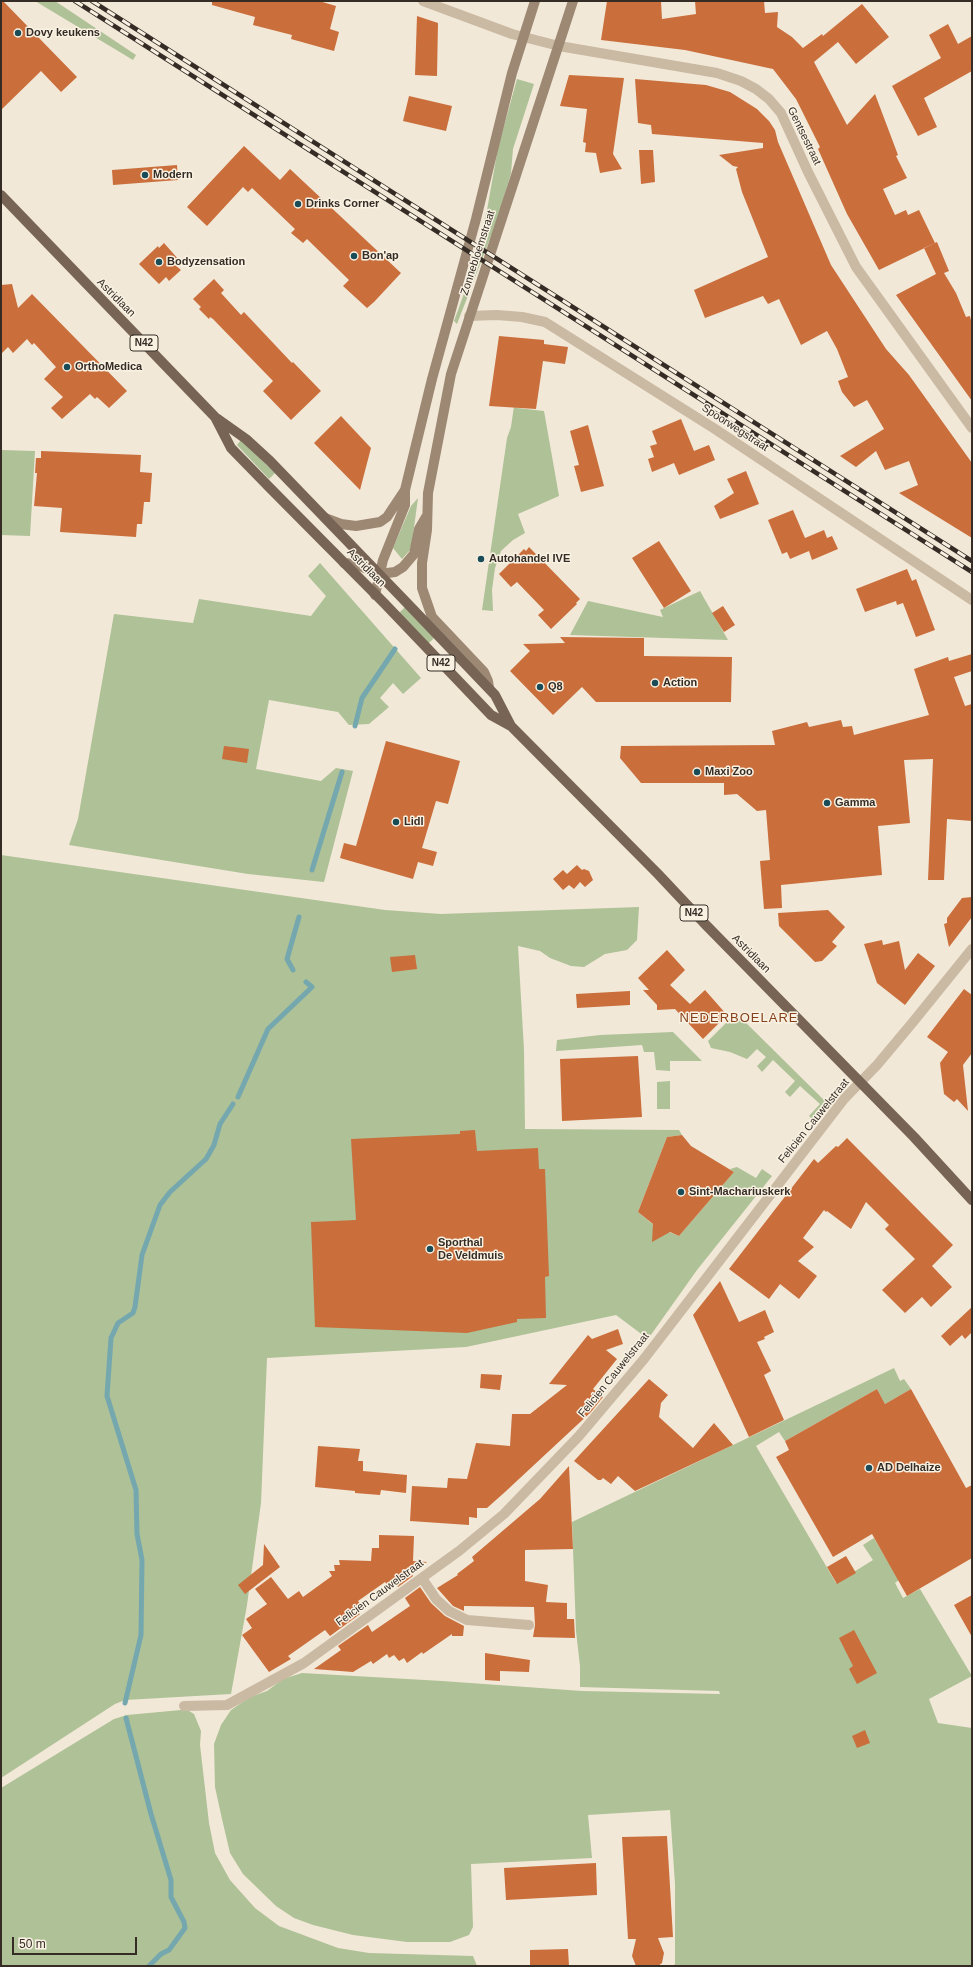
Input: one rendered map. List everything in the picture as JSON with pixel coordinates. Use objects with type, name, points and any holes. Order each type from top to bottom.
[{"type":"main road","name":"Zonnebloemstraat","points":[[405,490],[432,379],[523,37],[535,1]]},
{"type":"main road","name":"Zonnebloemstraat","points":[[426,517],[428,493],[451,374],[573,1]]},
{"type":"main road","name":"Astridlaan","points":[[1,196],[215,417],[251,443],[379,574],[495,695],[511,726]]},
{"type":"main road","name":"Astridlaan","points":[[215,417],[231,448],[376,595],[491,715],[511,726],[658,874],[972,1200]]},
{"type":"main road","points":[[325,518],[349,526],[374,524],[387,517],[405,490]]},
{"type":"main road","points":[[376,595],[383,560],[405,505],[405,490]]},
{"type":"main road","points":[[344,563],[355,564],[379,574],[395,572],[410,560],[416,547],[419,529],[426,517]]},
{"type":"main road","points":[[426,517],[427,530],[422,563],[422,588],[432,616],[484,672],[488,681],[488,688]]},
{"type":"street","name":"Gentsestraat","points":[[423,1],[523,37],[559,46],[717,73],[741,81],[770,99],[781,113],[808,172],[856,267],[972,428]]},
{"type":"street","name":"Spoorwegstraat","points":[[469,316],[498,315],[522,317],[545,322],[727,437],[972,600]]},
{"type":"street","name":"Felicien Cauwelstraat","points":[[184,1706],[226,1705],[304,1663],[459,1552],[504,1514],[580,1436],[644,1359],[844,1099],[913,1022],[972,949]]},
{"type":"street","points":[[422,1578],[436,1599],[449,1612],[467,1620],[529,1625]]},
{"type":"green space","points":[[35,1],[55,1],[136,55],[133,60]]},
{"type":"green space","points":[[517,79],[534,84],[513,149],[511,173],[498,218],[457,324],[454,321],[466,288],[487,210],[498,148]]},
{"type":"green space","points":[[514,406],[517,408],[544,411],[559,496],[518,514],[525,533],[513,540],[501,551],[495,568],[492,590],[493,611],[482,610],[507,438],[511,427]]},
{"type":"green space","points":[[241,440],[275,473],[269,479],[237,445]]},
{"type":"green space","points":[[1,450],[35,451],[30,536],[1,535]]},
{"type":"green space","points":[[418,498],[410,550],[402,559],[393,548],[411,506]]},
{"type":"green space","points":[[320,563],[421,678],[403,694],[393,683],[380,698],[389,707],[369,724],[349,725],[338,712],[269,700],[256,769],[321,781],[336,768],[353,771],[324,882],[248,874],[69,845],[78,819],[114,614],[193,623],[199,599],[311,616],[326,596],[308,576]]},
{"type":"green space","points":[[700,591],[728,640],[570,635],[588,601],[663,617],[660,610]]},
{"type":"green space","points":[[405,607],[434,638],[427,645],[398,614]]},
{"type":"green space","points":[[1,855],[385,910],[441,914],[639,907],[637,940],[627,950],[605,954],[584,967],[571,966],[550,958],[540,951],[518,946],[524,1050],[525,1129],[679,1130],[682,1135],[667,1137],[638,1212],[656,1227],[679,1236],[734,1172],[730,1169],[737,1167],[756,1178],[762,1169],[772,1176],[697,1270],[648,1339],[616,1315],[466,1347],[267,1358],[261,1503],[247,1605],[231,1694],[125,1700],[115,1704],[1,1778]]},
{"type":"green space","points":[[736,1013],[825,1101],[826,1105],[814,1121],[809,1116],[820,1104],[800,1086],[790,1097],[785,1092],[795,1081],[773,1060],[762,1072],[757,1066],[766,1057],[757,1049],[747,1059],[730,1052],[711,1048],[708,1041]]},
{"type":"green space","points":[[673,1032],[702,1061],[670,1061],[670,1071],[656,1070],[654,1052],[644,1052],[642,1045],[556,1051],[557,1040],[600,1035]]},
{"type":"green space","points":[[670,1081],[670,1109],[657,1109],[657,1082]]},
{"type":"green space","points":[[894,1368],[900,1381],[904,1379],[911,1389],[885,1404],[877,1389],[785,1441],[779,1432],[756,1446],[836,1583],[873,1560],[863,1545],[874,1538],[899,1580],[895,1583],[903,1598],[920,1589],[972,1676],[929,1699],[938,1723],[972,1728],[972,1966],[673,1966],[675,1964],[675,1884],[670,1810],[588,1815],[592,1858],[471,1864],[473,1927],[469,1935],[450,1942],[407,1942],[353,1935],[313,1925],[294,1918],[276,1906],[243,1874],[230,1853],[222,1819],[215,1787],[214,1744],[221,1725],[231,1710],[250,1697],[267,1691],[283,1679],[302,1673],[582,1691],[720,1694],[719,1691],[580,1687],[580,1666],[576,1631],[572,1522]]},
{"type":"green space","points":[[181,1710],[189,1711],[194,1714],[201,1731],[200,1745],[209,1823],[215,1853],[230,1880],[255,1908],[279,1926],[338,1948],[369,1953],[473,1956],[477,1966],[1,1966],[1,1788],[114,1719],[127,1715]]},
{"type":"building","name":"Dovy keukens","points":[[1,1],[3,1],[77,77],[61,92],[41,71],[1,110]]},
{"type":"building","points":[[212,1],[319,1],[336,6],[330,29],[339,32],[334,51],[291,39],[292,35],[253,25],[255,17],[212,5]]},
{"type":"building","points":[[607,1],[661,1],[662,19],[696,14],[695,1],[764,1],[765,13],[778,12],[777,27],[792,37],[803,48],[822,34],[823,36],[862,4],[889,37],[856,64],[838,42],[814,62],[847,125],[875,94],[898,155],[896,156],[907,178],[883,189],[895,215],[906,210],[908,215],[919,210],[935,243],[879,270],[847,214],[818,149],[820,147],[796,99],[773,69],[685,50],[601,40]]},
{"type":"building","points":[[417,16],[438,23],[437,76],[415,75]]},
{"type":"building","points":[[948,24],[958,44],[972,36],[972,71],[924,98],[937,127],[918,136],[892,86],[941,58],[929,35]]},
{"type":"building","points":[[569,75],[624,78],[613,154],[622,169],[600,173],[596,153],[585,152],[586,143],[583,142],[587,109],[560,106]]},
{"type":"building","points":[[635,79],[706,85],[730,92],[757,109],[769,121],[775,130],[778,142],[831,265],[886,349],[909,375],[972,463],[972,538],[899,493],[918,485],[909,461],[885,470],[876,451],[856,467],[840,456],[884,429],[867,400],[854,407],[842,392],[838,381],[848,377],[837,349],[827,331],[801,345],[779,299],[768,304],[763,296],[705,318],[694,290],[768,257],[742,192],[736,169],[738,167],[733,166],[719,155],[763,148],[763,143],[652,134],[651,125],[638,123]]},
{"type":"building","points":[[409,96],[452,106],[446,131],[403,121]]},
{"type":"building","points":[[244,146],[280,180],[290,169],[401,273],[367,308],[343,286],[349,280],[307,239],[303,243],[291,233],[295,229],[252,188],[248,192],[243,187],[207,226],[187,207]]},
{"type":"building","points":[[639,150],[653,150],[655,182],[641,184]]},
{"type":"building","name":"Modern","points":[[177,165],[178,180],[113,185],[112,170]]},
{"type":"building","points":[[937,242],[949,271],[944,273],[956,293],[966,317],[970,316],[972,325],[972,401],[896,295],[936,274],[924,248]]},
{"type":"building","name":"Bodyzensation","points":[[164,243],[179,260],[174,264],[181,270],[169,281],[166,277],[159,284],[139,264],[158,246],[159,248]]},
{"type":"building","points":[[214,279],[224,290],[221,293],[241,315],[244,312],[292,363],[293,362],[321,391],[291,420],[263,391],[273,381],[213,319],[210,317],[209,319],[199,309],[201,307],[193,299]]},
{"type":"building","points":[[12,284],[18,308],[32,294],[127,391],[109,408],[97,397],[95,399],[90,394],[62,419],[51,408],[63,397],[44,379],[56,367],[34,343],[32,345],[27,339],[13,353],[8,347],[1,354],[1,285]]},
{"type":"building","points":[[499,336],[544,340],[544,344],[568,347],[565,364],[543,361],[536,409],[489,406]]},
{"type":"building","points":[[341,416],[371,448],[360,490],[314,443]]},
{"type":"building","points":[[681,419],[694,451],[709,445],[715,460],[679,475],[674,463],[652,472],[648,459],[654,457],[650,446],[657,444],[652,431]]},
{"type":"building","points":[[588,425],[604,486],[581,492],[574,466],[579,465],[570,431]]},
{"type":"building","points":[[41,451],[141,455],[140,472],[152,473],[150,502],[144,502],[142,524],[137,524],[136,537],[60,532],[62,508],[34,506],[37,473],[35,473],[36,458],[41,458]]},
{"type":"building","points":[[746,471],[759,504],[720,519],[714,506],[734,493],[727,479]]},
{"type":"building","points":[[793,510],[805,538],[824,530],[827,538],[832,536],[838,549],[812,560],[809,551],[790,559],[787,552],[782,554],[768,520]]},
{"type":"building","points":[[659,541],[691,591],[664,608],[632,558]]},
{"type":"building","points":[[529,547],[580,599],[576,603],[577,604],[551,629],[538,615],[544,610],[517,582],[511,587],[499,574],[524,549],[526,551]]},
{"type":"building","points":[[907,569],[912,581],[916,579],[935,630],[916,637],[903,603],[897,605],[896,601],[865,612],[856,589]]},
{"type":"building","points":[[723,606],[735,625],[724,632],[712,613]]},
{"type":"building","name":"Action","points":[[560,637],[644,638],[644,656],[732,657],[731,702],[596,702],[582,687],[553,715],[510,671],[530,651],[523,644],[565,643]]},
{"type":"building","points":[[972,654],[972,671],[954,677],[965,706],[972,704],[972,821],[947,819],[944,880],[928,880],[933,759],[904,760],[910,823],[878,826],[882,875],[781,885],[782,908],[764,909],[760,861],[770,860],[766,810],[757,811],[737,794],[724,795],[724,783],[641,783],[620,758],[621,746],[775,745],[772,731],[807,722],[809,727],[841,720],[843,727],[852,726],[854,735],[929,715],[914,669],[948,657],[949,661]]},
{"type":"building","name":"Lidl","points":[[386,741],[460,761],[448,804],[436,801],[422,848],[437,852],[433,866],[418,862],[413,879],[340,858],[344,843],[356,846]]},
{"type":"building","points":[[224,746],[249,749],[247,763],[222,759]]},
{"type":"building","points":[[577,865],[582,870],[584,869],[589,871],[593,880],[585,887],[580,882],[574,889],[569,885],[563,890],[553,879],[563,870],[567,874]]},
{"type":"building","points":[[972,897],[972,917],[949,947],[944,924],[947,923],[947,918],[962,898]]},
{"type":"building","points":[[828,910],[845,927],[832,942],[837,946],[822,961],[815,962],[779,926],[778,913]]},
{"type":"building","points":[[882,940],[883,945],[899,941],[905,970],[918,953],[935,966],[905,1005],[877,983],[864,944]]},
{"type":"building","points":[[667,950],[685,970],[670,985],[690,1004],[705,990],[727,1015],[703,1039],[675,1009],[657,1010],[657,1005],[643,990],[649,990],[638,978]]},
{"type":"building","points":[[415,955],[417,969],[392,972],[390,957]]},
{"type":"building","points":[[964,989],[972,995],[972,1053],[963,1065],[968,1111],[957,1099],[954,1102],[944,1094],[940,1063],[948,1052],[927,1037]]},
{"type":"building","points":[[630,991],[630,1005],[577,1008],[576,994]]},
{"type":"building","points":[[638,1056],[642,1117],[562,1121],[560,1059]]},
{"type":"building","name":"Sporthal De Veldmuis","points":[[475,1130],[477,1151],[538,1148],[539,1169],[545,1169],[549,1276],[545,1277],[546,1318],[517,1319],[517,1322],[467,1333],[315,1327],[311,1222],[356,1220],[351,1139],[460,1134],[460,1131]]},
{"type":"building","name":"Sint-Machariuskerk","points":[[682,1135],[691,1146],[734,1172],[679,1236],[670,1232],[652,1242],[653,1224],[638,1212],[667,1137]]},
{"type":"building","points":[[847,1138],[953,1245],[932,1266],[952,1287],[931,1307],[922,1297],[905,1313],[882,1290],[915,1259],[885,1229],[889,1225],[866,1202],[851,1229],[824,1210],[803,1238],[814,1247],[798,1261],[817,1276],[799,1299],[780,1284],[769,1299],[729,1269],[814,1159],[818,1163]]},
{"type":"building","points":[[720,1281],[739,1322],[765,1310],[774,1332],[764,1337],[765,1339],[757,1342],[771,1371],[764,1375],[784,1420],[749,1437],[693,1315]]},
{"type":"building","points":[[972,1307],[972,1332],[965,1339],[962,1335],[950,1346],[941,1336]]},
{"type":"building","points":[[618,1329],[623,1344],[606,1350],[617,1359],[593,1389],[603,1397],[591,1412],[487,1508],[477,1508],[477,1518],[469,1517],[469,1525],[410,1521],[412,1486],[447,1488],[448,1478],[467,1479],[476,1443],[510,1446],[512,1414],[530,1414],[567,1385],[549,1384],[588,1335],[592,1339]]},
{"type":"building","points":[[481,1374],[502,1375],[500,1390],[480,1388]]},
{"type":"building","points":[[649,1379],[668,1395],[661,1403],[659,1417],[693,1448],[714,1423],[733,1445],[635,1491],[618,1476],[611,1484],[603,1478],[598,1480],[574,1461]]},
{"type":"building","name":"AD Delhaize","points":[[877,1389],[885,1404],[911,1389],[966,1488],[972,1485],[972,1558],[907,1596],[872,1534],[833,1557],[776,1457],[789,1450],[785,1441]]},
{"type":"building","points":[[318,1446],[360,1449],[358,1461],[363,1461],[363,1471],[407,1475],[406,1493],[381,1490],[380,1495],[315,1487]]},
{"type":"building","points":[[569,1466],[573,1549],[525,1550],[525,1581],[548,1585],[546,1602],[567,1603],[567,1619],[574,1619],[575,1638],[533,1637],[535,1625],[534,1607],[464,1606],[464,1611],[453,1606],[437,1588],[458,1575],[457,1574],[474,1561],[472,1557],[540,1499]]},
{"type":"building","points":[[379,1535],[414,1536],[413,1561],[427,1562],[411,1573],[413,1576],[398,1587],[396,1584],[390,1588],[385,1582],[358,1601],[363,1608],[358,1611],[360,1614],[330,1636],[325,1630],[288,1656],[291,1659],[269,1672],[242,1635],[252,1628],[246,1619],[267,1604],[255,1589],[271,1577],[288,1599],[299,1591],[303,1597],[332,1576],[329,1571],[335,1571],[334,1565],[340,1565],[339,1560],[371,1561],[372,1548],[379,1548]]},
{"type":"building","points":[[264,1544],[280,1567],[245,1594],[238,1585],[263,1565]]},
{"type":"building","points":[[846,1556],[856,1573],[837,1584],[827,1567]]},
{"type":"building","points":[[420,1587],[431,1603],[445,1616],[464,1626],[463,1636],[452,1636],[452,1634],[407,1663],[404,1658],[399,1661],[394,1655],[389,1658],[387,1654],[373,1664],[371,1661],[353,1672],[314,1669],[341,1650],[338,1646],[368,1625],[372,1632],[410,1606],[405,1598]]},
{"type":"building","points":[[972,1595],[972,1637],[954,1605]]},
{"type":"building","points":[[854,1630],[877,1673],[857,1684],[849,1669],[853,1666],[839,1638]]},
{"type":"building","points":[[485,1653],[530,1660],[529,1672],[500,1671],[500,1681],[485,1680]]},
{"type":"building","points":[[865,1730],[870,1743],[857,1748],[852,1736]]},
{"type":"building","points":[[667,1836],[673,1937],[658,1938],[664,1953],[662,1963],[658,1966],[636,1966],[632,1956],[636,1939],[628,1939],[622,1837]]},
{"type":"building","points":[[596,1863],[597,1895],[506,1900],[504,1868]]},
{"type":"building","points":[[568,1949],[569,1966],[530,1966],[530,1950]]},
{"type":"waterway","points":[[355,726],[362,698],[395,649]]},
{"type":"waterway","points":[[312,870],[342,772]]},
{"type":"waterway","points":[[293,970],[287,959],[299,917]]},
{"type":"waterway","points":[[238,1097],[268,1029],[312,987],[306,982]]},
{"type":"waterway","points":[[125,1703],[141,1635],[142,1560],[137,1534],[136,1490],[107,1396],[111,1338],[118,1323],[133,1313],[142,1255],[160,1205],[170,1192],[206,1159],[214,1145],[220,1124],[233,1104]]},
{"type":"waterway","points":[[126,1718],[151,1814],[171,1880],[171,1897],[184,1922],[185,1928],[169,1950],[161,1954],[149,1966]]},
{"type":"railway","points":[[75,1],[972,572]]},
{"type":"railway","points":[[92,1],[972,561]]},
{"type":"place","name":"Dovy keukens","points":[[18,33]]},
{"type":"place","name":"Modern","points":[[145,175]]},
{"type":"place","name":"Drinks Corner","points":[[298,204]]},
{"type":"place","name":"Bon'ap","points":[[354,256]]},
{"type":"place","name":"Bodyzensation","points":[[159,262]]},
{"type":"place","name":"OrthoMedica","points":[[67,367]]},
{"type":"place","name":"Autohandel IVE","points":[[481,559]]},
{"type":"place","name":"Action","points":[[655,683]]},
{"type":"place","name":"Q8","points":[[540,687]]},
{"type":"place","name":"Maxi Zoo","points":[[697,772]]},
{"type":"place","name":"Gamma","points":[[827,803]]},
{"type":"place","name":"Lidl","points":[[396,822]]},
{"type":"place","name":"Sint-Machariuskerk","points":[[681,1192]]},
{"type":"place","name":"Sporthal De Veldmuis","points":[[430,1249]]},
{"type":"place","name":"AD Delhaize","points":[[869,1468]]},
{"type":"district","name":"NEDERBOELARE","points":[[739,1018]]}]
